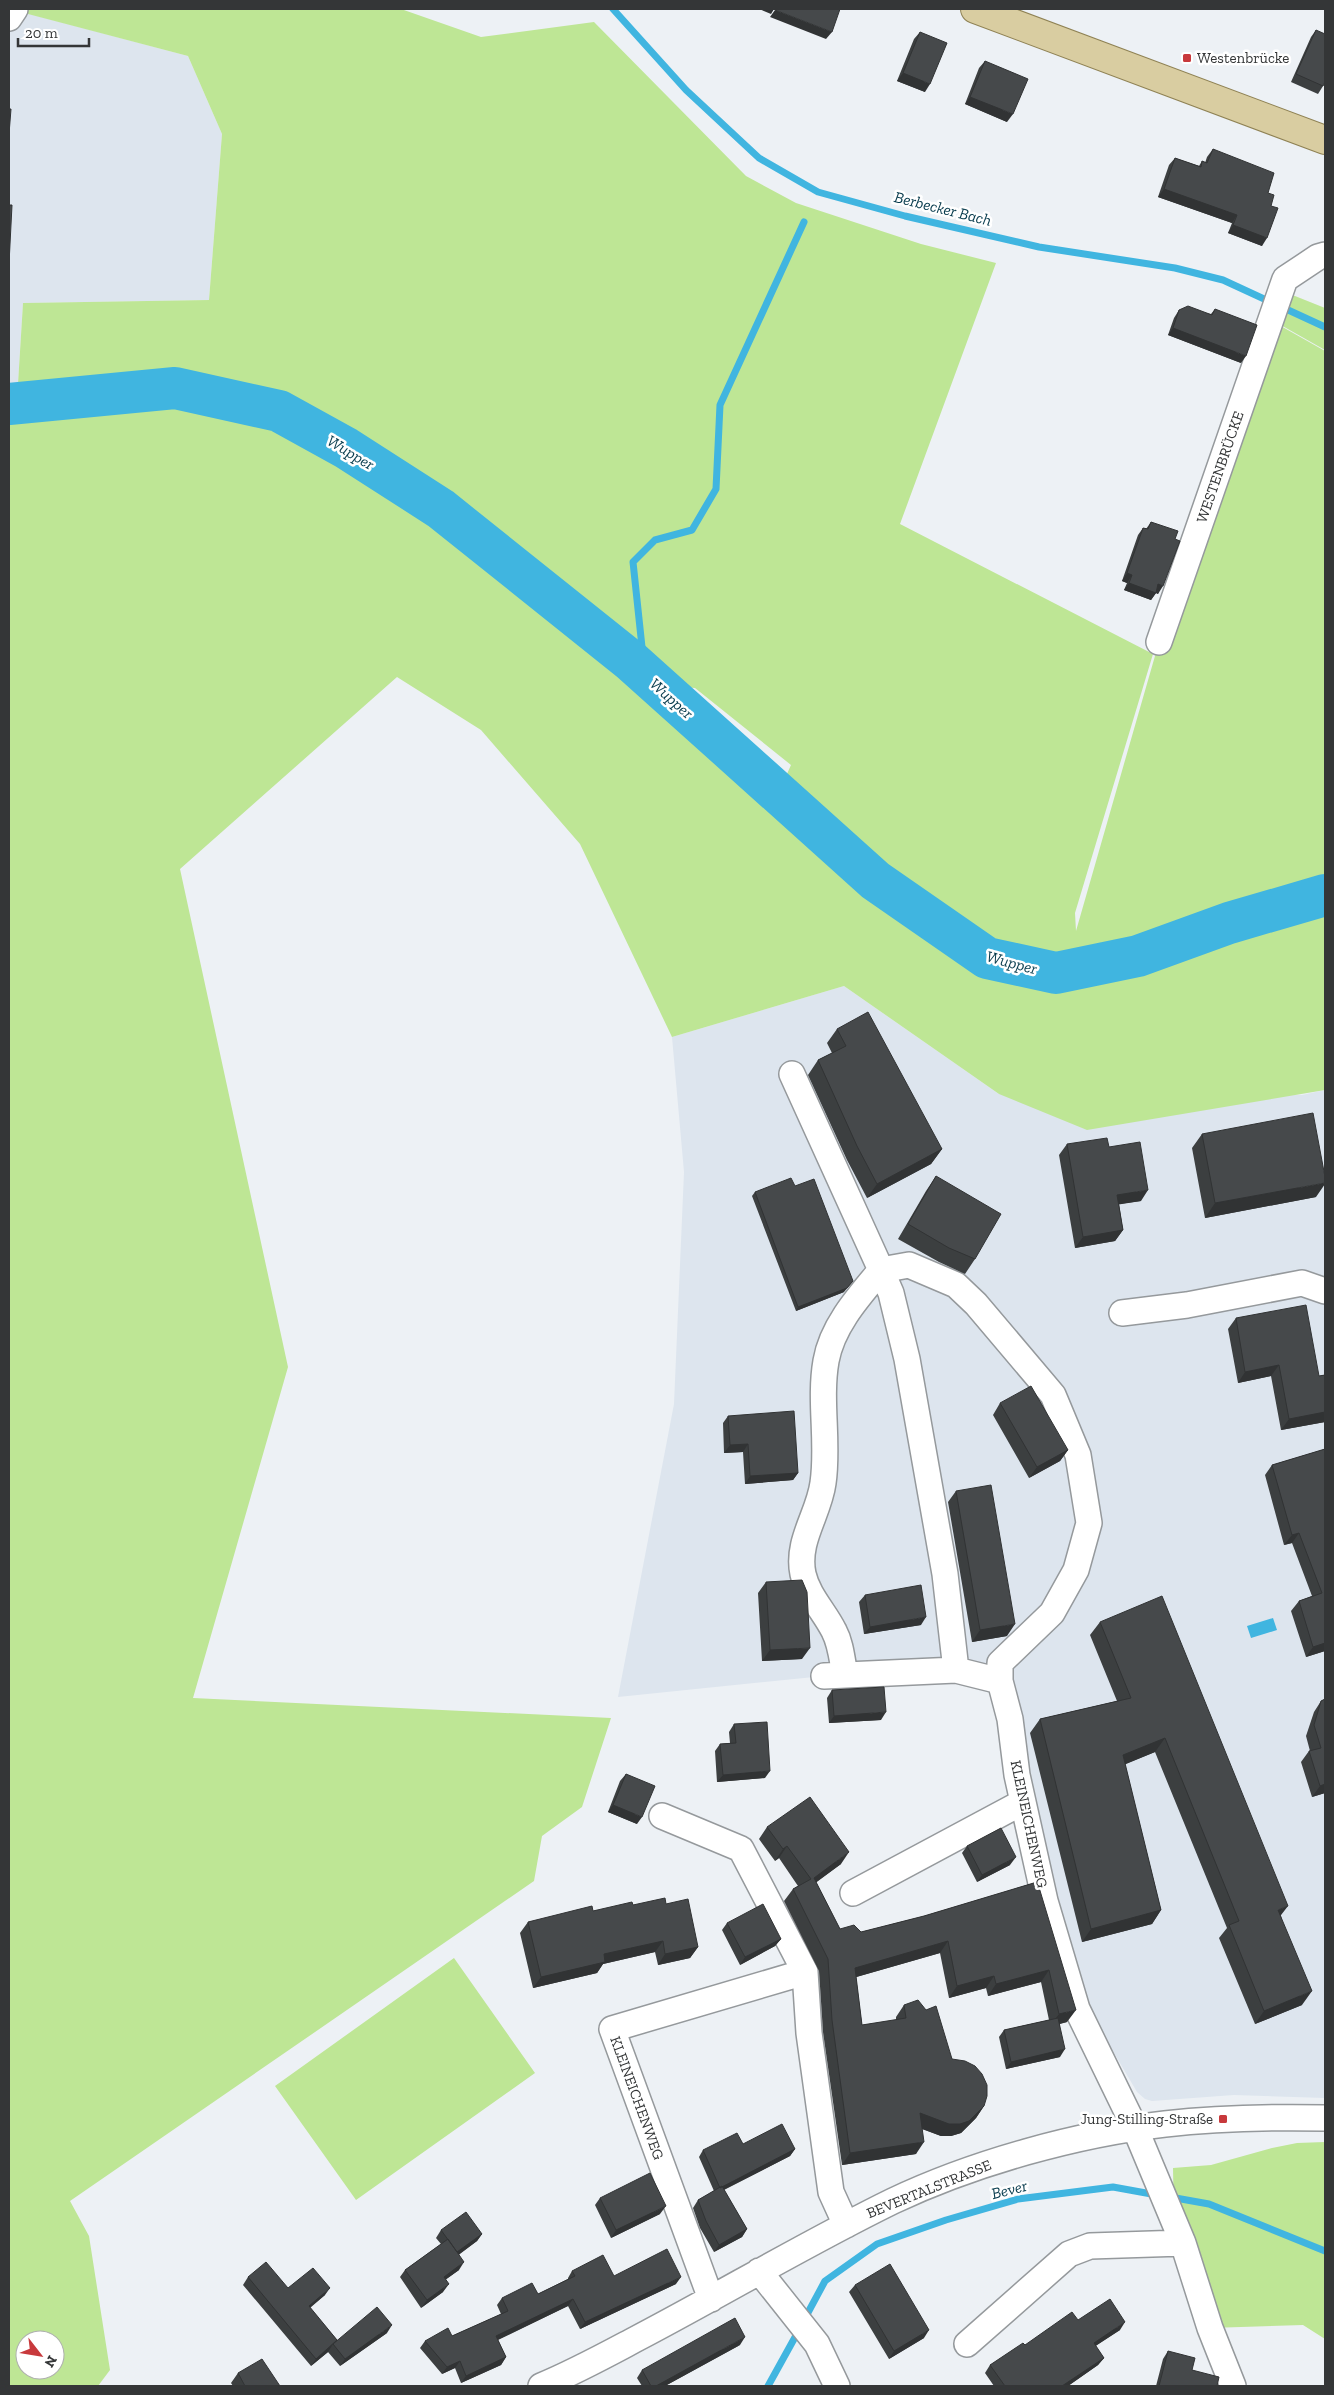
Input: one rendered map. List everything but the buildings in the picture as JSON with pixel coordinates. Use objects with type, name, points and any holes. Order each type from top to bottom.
[{"type":"main road","points":[[975,9],[1325,140]]},
{"type":"street","points":[[9,18],[15,9]]},
{"type":"street","name":"WESTENBRÜCKE","points":[[1159,642],[1285,279],[1318,257],[1325,255]]},
{"type":"street","points":[[792,1074],[891,1293],[907,1359],[945,1574],[956,1670]]},
{"type":"street","points":[[909,1265],[956,1285],[976,1304],[1053,1395],[1078,1455],[1088,1523],[1076,1570],[1052,1614],[1000,1663],[1000,1681],[956,1670],[834,1675],[834,1632],[809,1592],[803,1573],[803,1543],[816,1511],[824,1480],[826,1361],[832,1343],[852,1307],[881,1270],[909,1265]]},
{"type":"street","points":[[1122,1313],[1187,1304],[1302,1282],[1325,1291]]},
{"type":"street","name":"KLEINEICHENWEG","points":[[1000,1681],[1010,1719],[1017,1775],[1045,1901],[1077,2009],[1135,2128]]},
{"type":"street","points":[[853,1893],[1023,1802]]},
{"type":"street","points":[[662,1816],[741,1850],[804,1972],[809,2033],[831,2192],[846,2225]]},
{"type":"street","name":"KLEINEICHENWEG","points":[[711,2299],[612,2029],[804,1972]]},
{"type":"street","name":"BEVERTALSTRASSE","points":[[541,2386],[599,2358],[895,2200],[977,2168],[1081,2139],[1135,2128],[1223,2119],[1325,2118]]},
{"type":"street","points":[[1135,2128],[1178,2233],[1210,2328],[1233,2386]]},
{"type":"street","points":[[967,2344],[1069,2254],[1090,2246],[1178,2233]]},
{"type":"street","points":[[759,2271],[817,2344],[837,2386]]},
{"type":"shaded area","points":[[9,10],[188,56],[222,134],[209,300],[23,303],[16,416],[9,417]]},
{"type":"shaded area","points":[[844,986],[999,1094],[1302,1095],[1325,1090],[1325,2098],[1234,2095],[1152,2101],[1145,2099],[1137,2092],[1110,2046],[1098,2054],[1000,1681],[824,1676],[618,1697],[674,1404],[684,1172],[672,1037]]},
{"type":"green space","points":[[9,9],[401,9],[481,37],[594,22],[746,176],[796,203],[921,244],[996,263],[900,524],[1153,654],[1075,913],[1076,931],[1159,642],[1279,325],[1325,351],[1325,1090],[1087,1130],[999,1094],[844,986],[672,1037],[580,844],[481,730],[397,677],[180,869],[288,1367],[193,1698],[611,1718],[582,1807],[542,1836],[534,1881],[70,2201],[89,2236],[110,2370],[98,2386],[9,2386],[9,417],[16,416],[23,303],[209,300],[222,134],[188,56]],"holes":[[[438,526],[650,685],[695,688],[791,765],[782,785],[531,606]]]},
{"type":"green space","points":[[1290,294],[1325,308],[1325,350],[1279,324]]},
{"type":"green space","points":[[454,1958],[535,2073],[356,2200],[275,2086]]},
{"type":"green space","points":[[1325,2142],[1325,2339],[1303,2325],[1210,2328],[1174,2222],[1173,2168],[1211,2165],[1297,2143]]},
{"type":"water","points":[[1273,1618],[1277,1630],[1251,1638],[1247,1626]]},
{"type":"waterway","name":"Berbecker Bach","points":[[613,9],[686,90],[759,158],[818,192],[905,216],[1039,247],[1175,268],[1223,280],[1325,327]]},
{"type":"waterway","points":[[631,661],[642,647],[633,562],[655,540],[692,530],[716,489],[720,405],[804,222]]},
{"type":"waterway","name":"Wupper","points":[[9,404],[175,388],[279,411],[346,448],[441,509],[631,661],[876,881],[987,958],[1056,973],[1138,956],[1229,923],[1325,895]]},
{"type":"waterway","name":"Bever","points":[[804,2320],[825,2281],[877,2244],[946,2220],[1018,2199],[1113,2187],[1157,2195]]},
{"type":"waterway","name":"Bever","points":[[1170,2197],[1209,2204],[1325,2251]]},
{"type":"waterway","name":"Bever","points":[[768,2386],[799,2330]]},
{"type":"place","name":"Westenbrücke","points":[[1187,58]]},
{"type":"place","name":"Jung-Stilling-Straße","points":[[1223,2119]]}]
